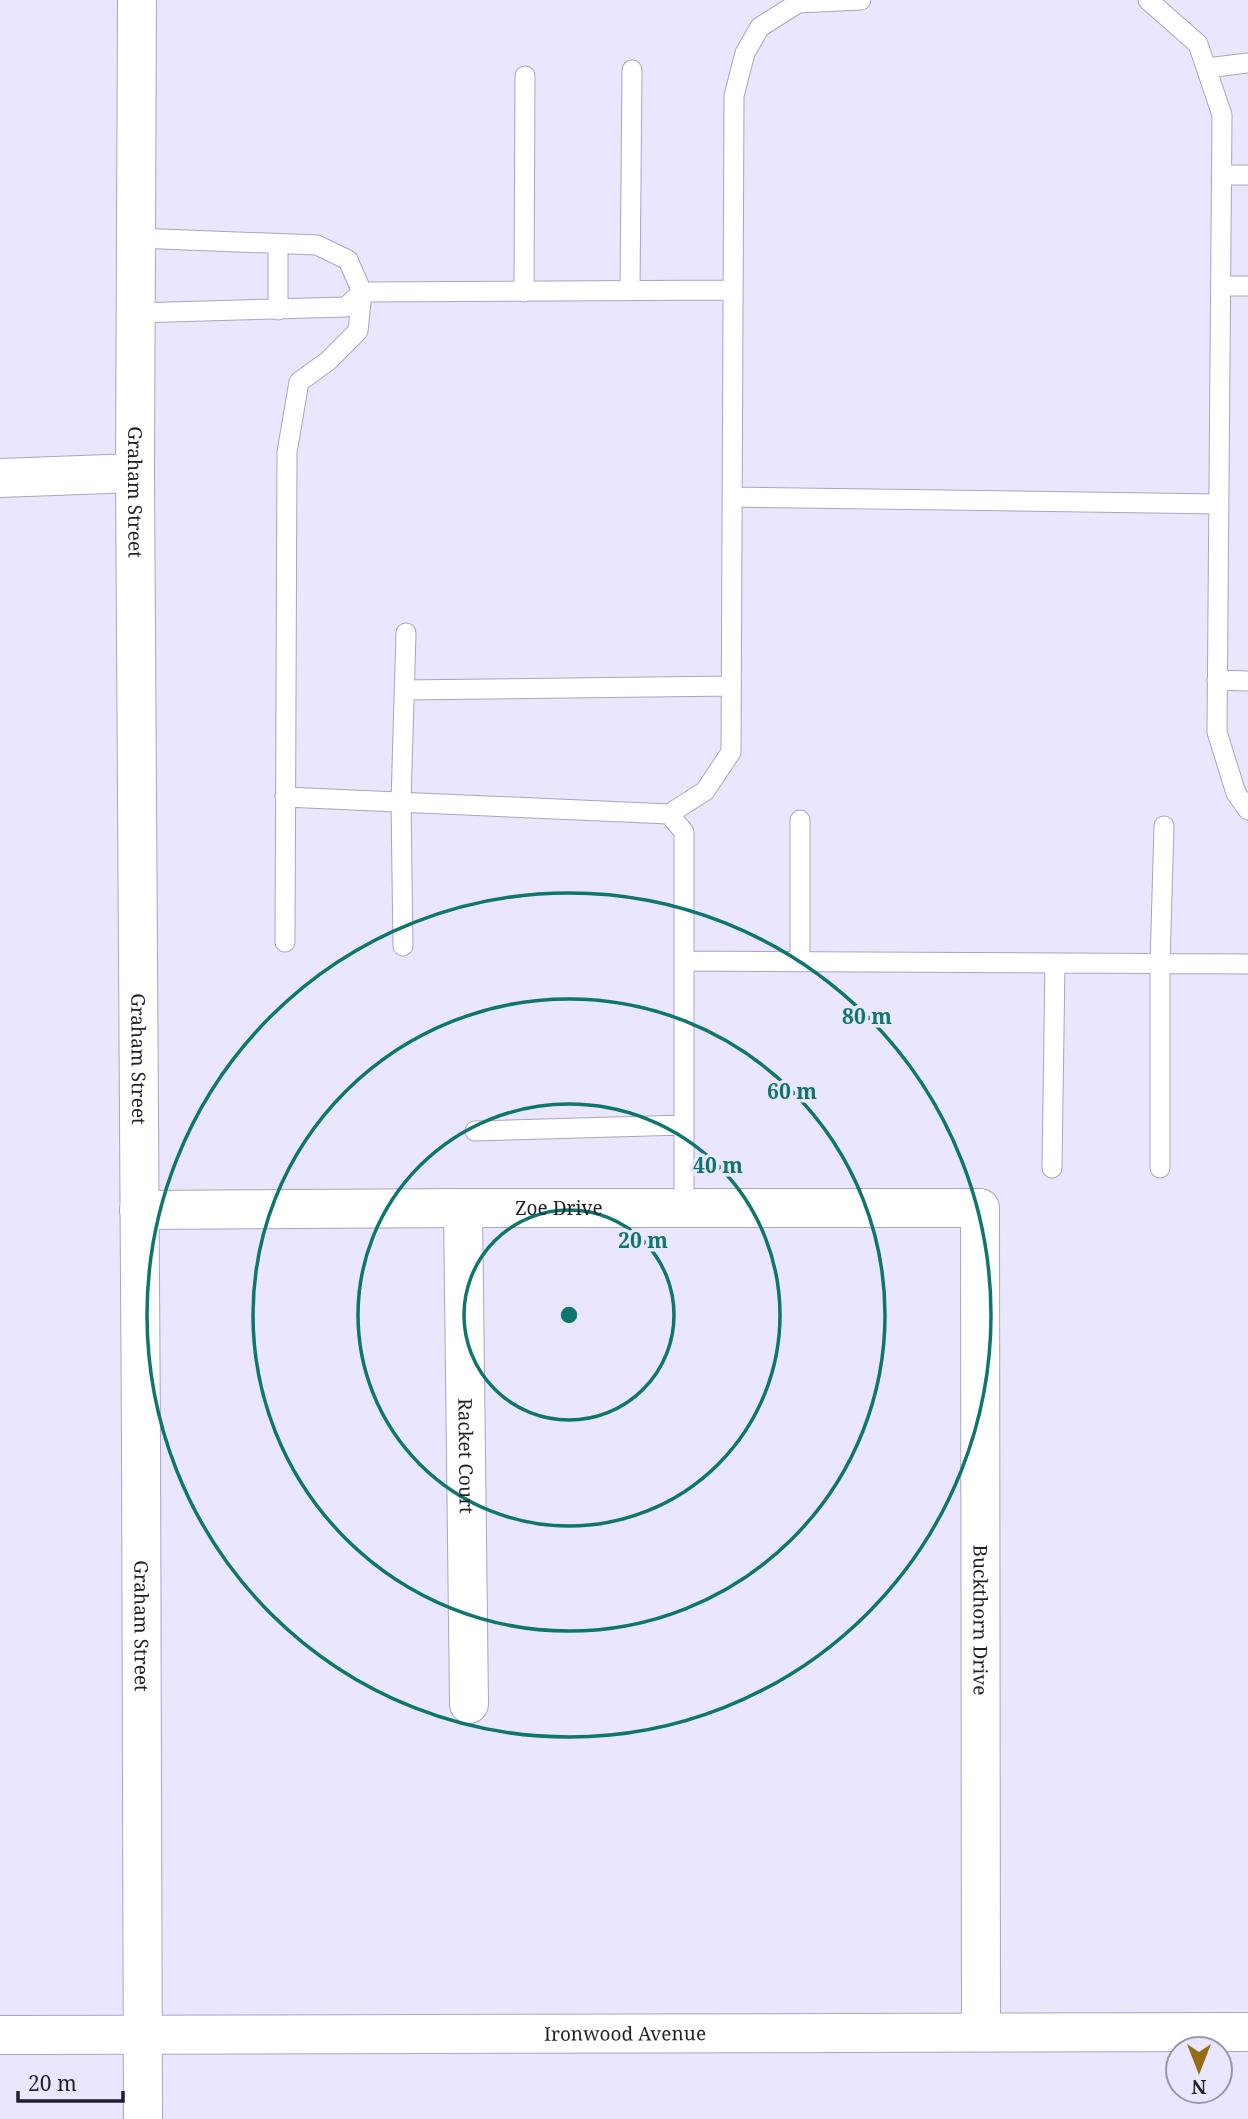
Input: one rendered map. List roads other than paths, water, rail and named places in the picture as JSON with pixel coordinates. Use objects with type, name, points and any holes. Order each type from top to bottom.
[{"type":"street","name":"Graham Street","points":[[137,0],[135,473],[143,2119]]},
{"type":"street","points":[[0,478],[135,473]]},
{"type":"street","name":"Racket Court","points":[[463,1208],[469,1704]]},
{"type":"street","name":"Zoe Drive","points":[[139,1210],[980,1208]]},
{"type":"street","name":"Buckthorn Drive","points":[[980,1208],[981,2032]]},
{"type":"street","name":"Ironwood Avenue","points":[[0,2035],[1248,2032]]},
{"type":"lane","points":[[285,797],[669,814],[705,791],[731,752],[734,96],[745,52],[761,27],[797,1],[861,0]]},
{"type":"lane","points":[[1148,0],[1198,44],[1222,114],[1217,732],[1236,793],[1248,810]]},
{"type":"lane","points":[[1207,68],[1248,63]]},
{"type":"lane","points":[[630,290],[632,70]]},
{"type":"lane","points":[[524,292],[525,76]]},
{"type":"lane","points":[[1222,175],[1248,174]]},
{"type":"lane","points":[[136,238],[317,245],[348,260],[362,292],[358,331],[328,360],[299,382],[287,452],[285,942]]},
{"type":"lane","points":[[278,244],[278,310]]},
{"type":"lane","points":[[1221,286],[1248,286]]},
{"type":"lane","points":[[135,313],[346,307],[362,292],[733,290]]},
{"type":"lane","points":[[732,497],[1219,504]]},
{"type":"lane","points":[[403,946],[401,802],[406,633]]},
{"type":"lane","points":[[1217,680],[1248,681]]},
{"type":"lane","points":[[404,690],[731,686]]},
{"type":"lane","points":[[669,814],[684,832],[684,1208]]},
{"type":"lane","points":[[800,820],[800,962]]},
{"type":"lane","points":[[1160,1168],[1160,964],[1164,826]]},
{"type":"lane","points":[[684,961],[1248,964]]},
{"type":"lane","points":[[1052,1168],[1055,963]]},
{"type":"lane","points":[[475,1131],[684,1125]]}]
